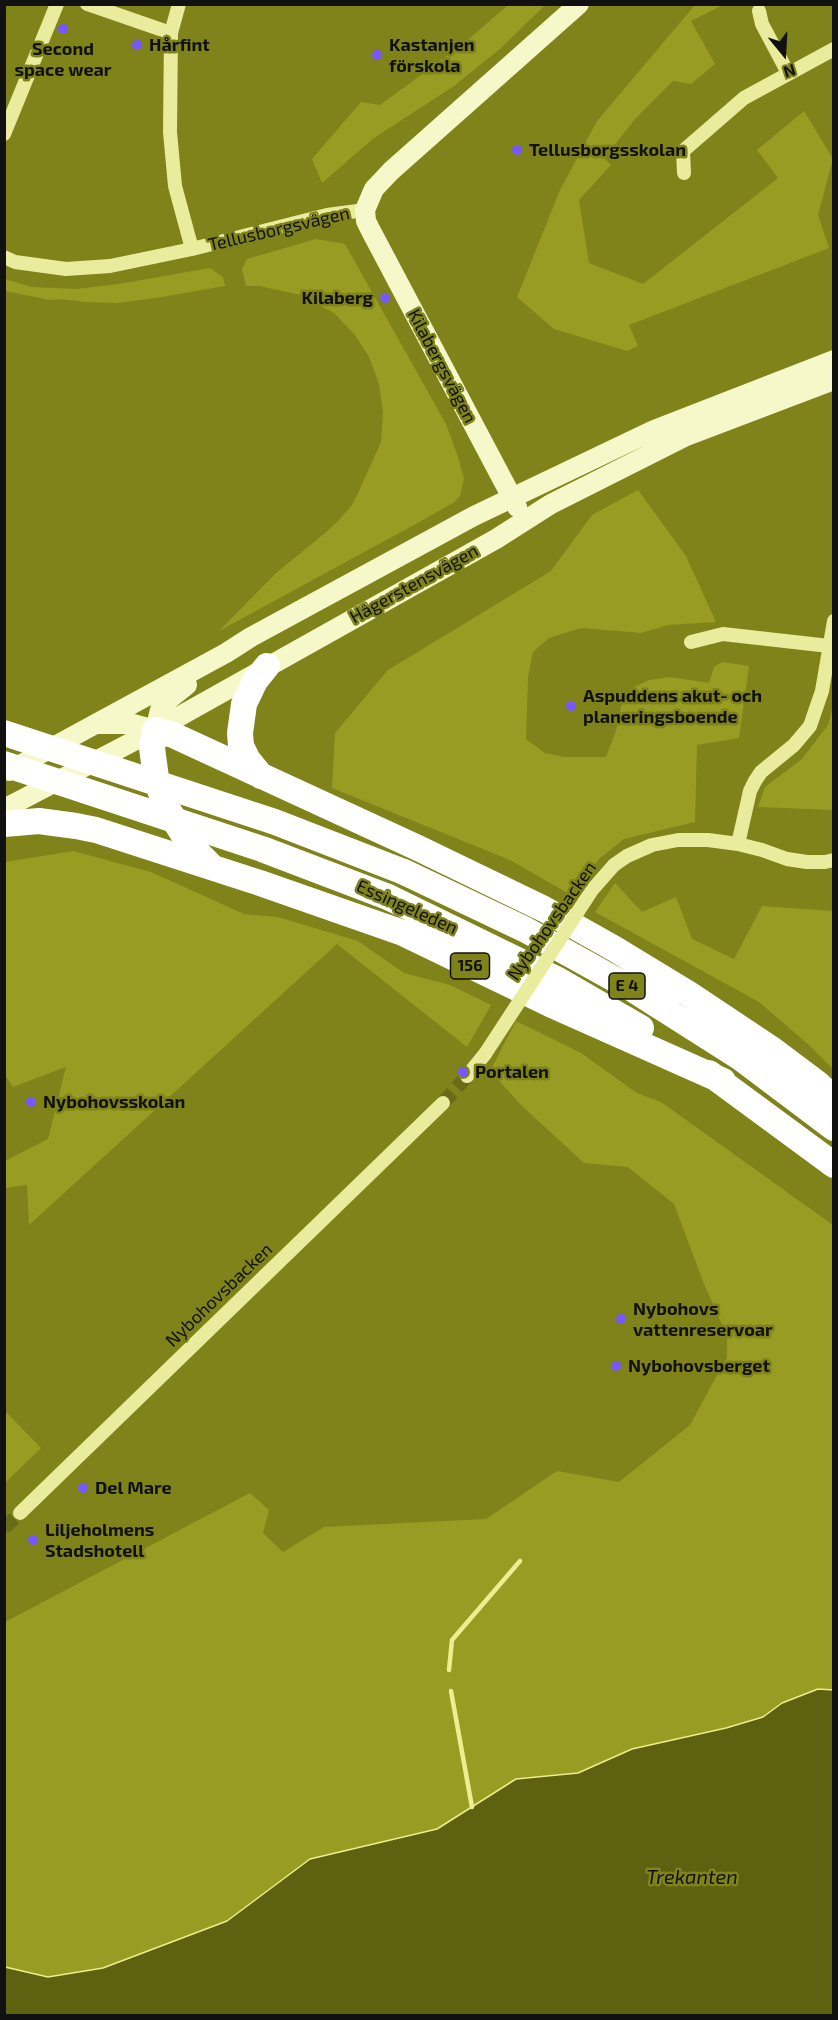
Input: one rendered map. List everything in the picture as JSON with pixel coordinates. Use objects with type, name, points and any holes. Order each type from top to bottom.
[{"type":"highway","points":[[261,777],[248,760],[240,733],[244,704],[255,681],[267,666]]},
{"type":"highway","name":"Essingeleden","points":[[4,733],[275,822],[404,872],[526,930],[634,990],[741,1058],[834,1128]]},
{"type":"highway","points":[[153,739],[173,735],[472,873],[544,909],[689,994],[770,1048],[834,1099]]},
{"type":"highway","name":"156","points":[[153,739],[156,778],[165,805],[190,845],[212,867]]},
{"type":"highway","name":"Essingeleden","points":[[4,764],[262,849],[388,897],[558,980],[642,1028],[723,1081],[834,1165]]},
{"type":"highway","name":"156","points":[[4,824],[39,821],[76,826],[212,867],[403,933],[550,1004],[723,1081]]},
{"type":"street","points":[[4,134],[57,4]]},
{"type":"street","points":[[87,4],[171,33]]},
{"type":"street","points":[[178,4],[171,33],[170,132],[175,186],[192,249]]},
{"type":"street","name":"Tellusborgsvägen","points":[[4,257],[15,261],[66,269],[110,266],[192,249],[327,215],[365,210],[374,189],[391,171],[579,4]]},
{"type":"street","points":[[759,10],[762,24],[788,73]]},
{"type":"street","points":[[684,173],[683,151],[744,98],[834,49]]},
{"type":"street","name":"Kilabergsvägen","points":[[365,210],[366,221],[371,231],[525,520]]},
{"type":"street","name":"Hägerstensvägen","points":[[4,774],[226,653],[251,637],[512,497],[658,439],[834,360]]},
{"type":"street","name":"Hägerstensvägen","points":[[4,809],[153,739],[267,666],[496,539],[658,439],[834,380]]},
{"type":"street","points":[[738,844],[750,791],[755,781],[761,772],[794,745],[810,726],[822,691],[834,621]]},
{"type":"street","points":[[691,642],[723,634],[829,646]]},
{"type":"street","points":[[96,724],[133,724],[153,739],[160,710],[167,701],[226,653]]},
{"type":"street","name":"Nybohovsbacken","points":[[467,1076],[484,1054],[592,890],[614,865],[627,856],[652,845],[678,840],[708,840],[738,844],[787,859],[807,862],[834,860]]},
{"type":"street","name":"Nybohovsbacken","points":[[20,1513],[443,1103]]},
{"type":"shaded area","points":[[508,5],[545,5],[500,49],[454,86],[374,138],[322,183],[312,159],[361,102],[380,105],[463,44]]},
{"type":"shaded area","points":[[695,5],[723,5],[691,21],[715,64],[691,84],[673,81],[636,118],[604,158],[611,165],[579,200],[589,263],[643,284],[778,178],[757,150],[804,111],[833,159],[818,215],[829,248],[629,325],[638,346],[627,351],[554,329],[517,297],[560,190],[597,121]]},
{"type":"shaded area","points":[[316,239],[345,244],[446,424],[464,479],[460,496],[453,503],[414,525],[219,631],[276,573],[324,534],[352,505],[381,442],[383,412],[379,384],[369,357],[355,335],[334,313],[301,295],[259,286],[246,286],[242,269],[247,259]]},
{"type":"shaded area","points":[[210,268],[223,277],[225,286],[117,303],[50,300],[5,291],[5,279],[32,287],[76,289]]},
{"type":"shaded area","points":[[638,490],[686,556],[716,622],[668,625],[641,633],[581,628],[549,638],[533,652],[528,677],[526,739],[545,753],[564,757],[606,757],[616,731],[623,697],[632,688],[649,680],[670,677],[709,683],[714,667],[722,662],[749,666],[739,738],[697,745],[695,822],[624,839],[600,858],[569,894],[510,860],[332,788],[335,733],[388,670],[551,571],[592,515]]},
{"type":"shaded area","points":[[833,706],[833,810],[758,807],[765,787],[802,759],[828,725]]},
{"type":"shaded area","points":[[73,851],[151,872],[244,914],[278,917],[358,941],[404,973],[450,985],[491,1005],[467,1047],[337,944],[29,1225],[27,1185],[5,1188],[5,1161],[48,1139],[66,1067],[13,1087],[5,1075],[5,862]]},
{"type":"shaded area","points":[[615,883],[642,912],[676,897],[692,939],[734,959],[762,906],[833,911],[833,1069],[759,1002],[595,912]]},
{"type":"shaded area","points":[[516,1021],[581,1053],[637,1093],[661,1102],[833,1225],[833,1690],[818,1689],[782,1703],[763,1717],[726,1728],[632,1749],[578,1773],[516,1779],[437,1829],[310,1859],[227,1921],[103,1968],[48,1977],[5,1967],[5,1622],[250,1493],[269,1510],[263,1533],[283,1552],[324,1527],[486,1519],[557,1471],[619,1482],[690,1425],[727,1358],[727,1336],[704,1284],[674,1204],[628,1167],[584,1163],[522,1106],[490,1071]]},
{"type":"shaded area","points":[[5,1411],[41,1448],[5,1483]]},
{"type":"water","name":"Trekanten","points":[[818,1689],[834,1690],[833,2015],[5,2015],[5,1967],[48,1977],[103,1968],[227,1921],[310,1859],[437,1829],[516,1779],[578,1773],[632,1749],[726,1728],[763,1717],[782,1703]]},
{"type":"waterway","points":[[449,1670],[452,1640],[520,1561]]},
{"type":"waterway","points":[[451,1691],[472,1807]]},
{"type":"tunnel","points":[[443,1103],[467,1076]]},
{"type":"tunnel","points":[[4,1528],[20,1513]]},
{"type":"place","name":"Second space wear","points":[[63,29]]},
{"type":"place","name":"Hårfint","points":[[137,45]]},
{"type":"place","name":"Kastanjen förskola","points":[[377,55]]},
{"type":"place","name":"Tellusborgsskolan","points":[[517,150]]},
{"type":"place","name":"Kilaberg","points":[[385,298]]},
{"type":"place","name":"Aspuddens akut- och planeringsboende","points":[[571,706]]},
{"type":"place","name":"Portalen","points":[[463,1072]]},
{"type":"place","name":"Nybohovsskolan","points":[[31,1102]]},
{"type":"place","name":"Nybohovs vattenreservoar","points":[[621,1319]]},
{"type":"place","name":"Nybohovsberget","points":[[616,1366]]},
{"type":"place","name":"Del Mare","points":[[83,1488]]},
{"type":"place","name":"Liljeholmens Stadshotell","points":[[33,1540]]}]
